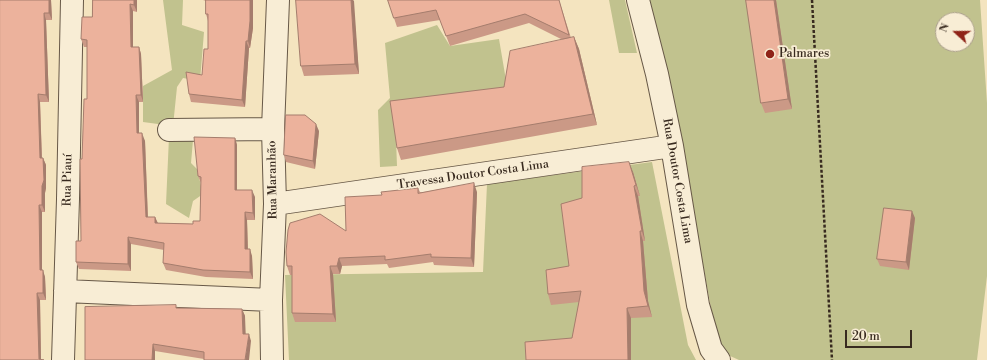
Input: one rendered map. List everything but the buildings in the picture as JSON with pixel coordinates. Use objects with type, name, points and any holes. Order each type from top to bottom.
[{"type":"street","name":"Rua Piauí","points":[[63,360],[72,0]]},
{"type":"street","name":"Rua Maranhão","points":[[272,360],[271,300],[275,204],[272,129],[278,0]]},
{"type":"street","name":"Rua Doutor Costa Lima","points":[[638,0],[657,74],[672,146],[698,305],[711,349],[719,360]]},
{"type":"street","points":[[169,130],[272,129]]},
{"type":"street","name":"Travessa Doutor Costa Lima","points":[[275,204],[672,146]]},
{"type":"street","points":[[65,291],[271,300]]},
{"type":"path","points":[[812,0],[832,360]]},
{"type":"green space","points":[[163,0],[183,0],[182,25],[204,32],[200,81],[183,78],[177,87],[173,126],[143,122],[143,86],[172,70]]},
{"type":"green space","points":[[609,0],[625,0],[637,53],[619,53]]},
{"type":"green space","points":[[646,0],[980,0],[987,103],[987,276],[977,360],[739,360],[719,351],[677,125]]},
{"type":"green space","points":[[437,25],[450,46],[499,39],[509,98],[395,113],[397,166],[380,167],[378,110],[390,98],[385,43]]},
{"type":"green space","points":[[169,137],[193,140],[191,163],[197,169],[203,194],[193,201],[189,218],[166,204]]},
{"type":"green space","points":[[652,162],[688,345],[696,360],[289,360],[285,275],[483,272],[487,184]]},
{"type":"place","name":"Palmares","points":[[770,54]]}]
